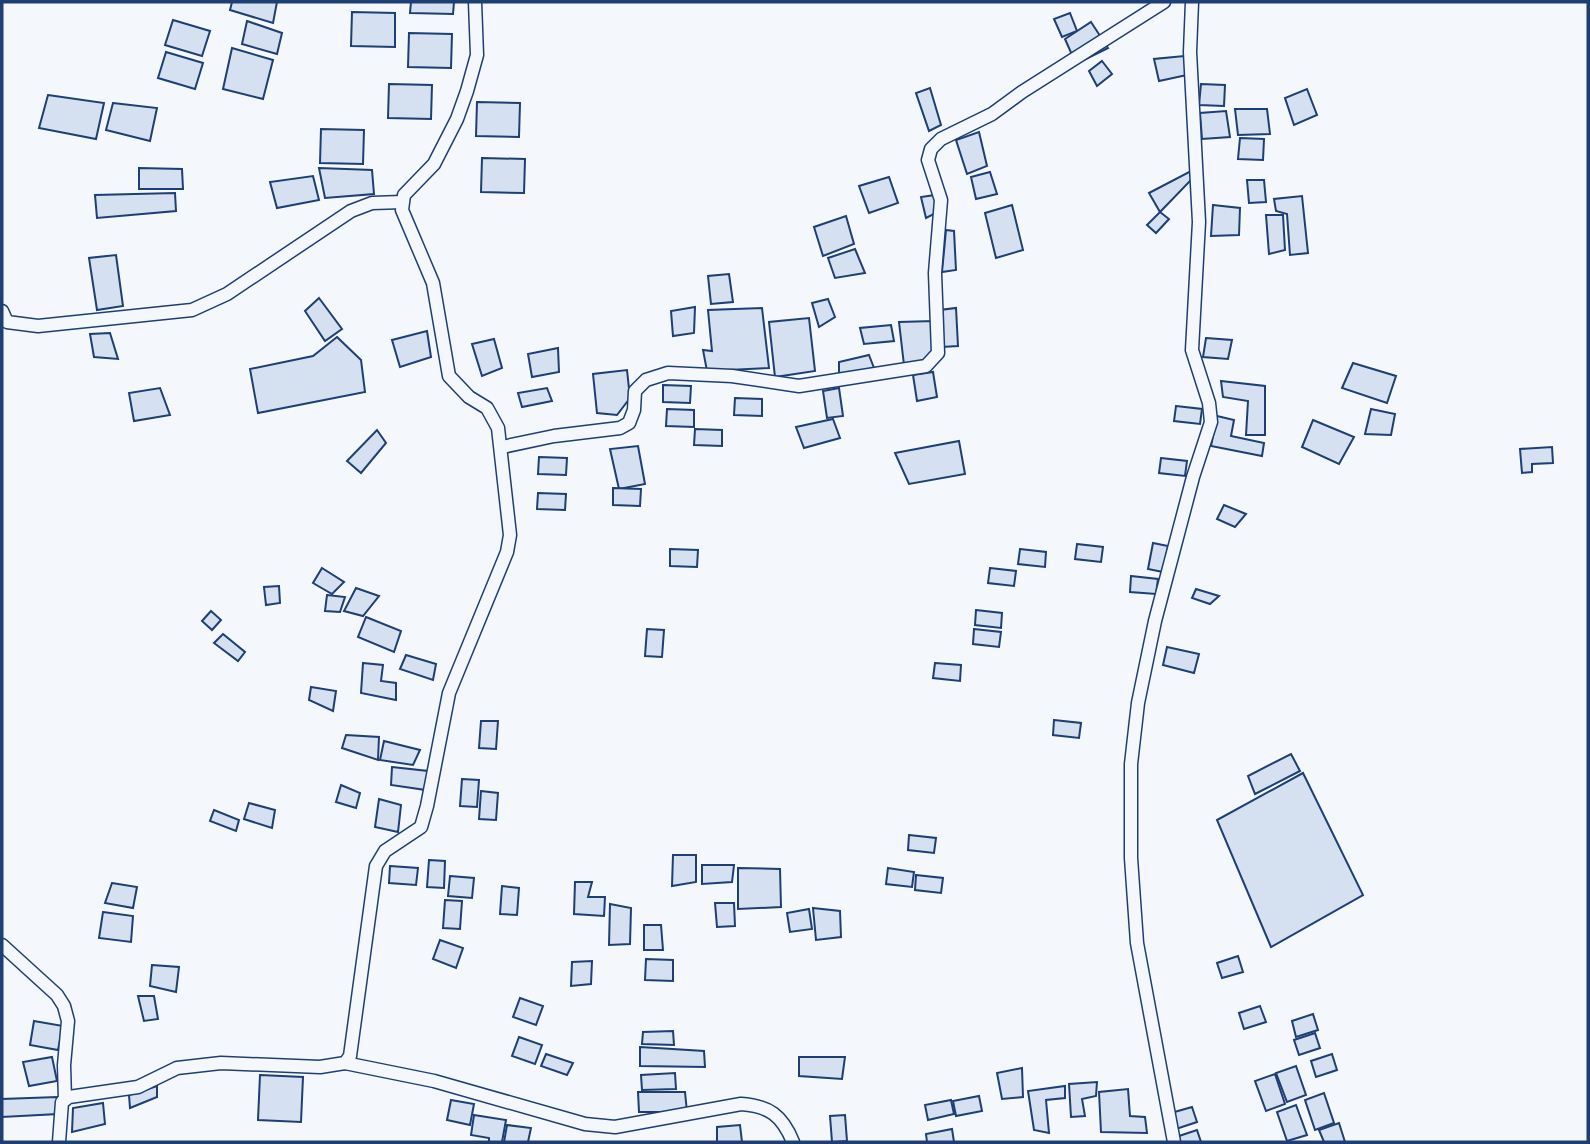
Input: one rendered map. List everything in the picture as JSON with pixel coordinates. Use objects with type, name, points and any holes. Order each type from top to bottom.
[{"type":"street","points":[[345,1063],[350,1056],[355,1031],[376,866],[385,851],[421,827],[449,693],[507,552],[510,535],[498,428],[487,408],[469,397],[449,376],[433,283],[404,216],[402,202],[411,187],[434,164],[457,119],[467,92],[477,55],[475,2]]},
{"type":"street","points":[[502,447],[554,436],[620,428],[629,423],[634,410],[635,391],[646,380],[668,373],[732,376],[799,386],[926,366],[938,353],[935,273],[941,200],[928,160],[931,149],[941,139],[992,114],[1021,92],[1164,2]]},
{"type":"street","points":[[1174,1142],[1137,943],[1131,858],[1131,764],[1138,703],[1155,621],[1193,477],[1211,422],[1209,403],[1192,350],[1199,222],[1190,52],[1192,2]]},
{"type":"street","points":[[2,311],[7,322],[38,326],[192,310],[227,294],[351,211],[372,203],[402,202]]},
{"type":"street","points":[[2,945],[57,995],[64,1006],[68,1021],[64,1065],[65,1100],[62,1102],[59,1142]]},
{"type":"street","points":[[65,1100],[138,1087],[177,1068],[221,1063],[320,1067],[345,1063],[434,1081],[585,1124],[615,1127],[741,1104],[761,1106],[776,1115],[793,1142]]},
{"type":"building","points":[[232,2],[277,2],[273,23],[230,10]]},
{"type":"building","points":[[411,2],[454,2],[453,14],[410,13]]},
{"type":"building","points":[[352,12],[395,13],[395,47],[351,46]]},
{"type":"building","points":[[1070,13],[1077,31],[1062,37],[1054,19]]},
{"type":"building","points":[[173,20],[210,31],[202,56],[165,45]]},
{"type":"building","points":[[247,21],[282,33],[277,54],[242,44]]},
{"type":"building","points":[[1091,22],[1108,48],[1076,64],[1065,39]]},
{"type":"building","points":[[409,33],[452,34],[451,68],[408,67]]},
{"type":"building","points":[[232,48],[273,60],[263,99],[223,89]]},
{"type":"building","points":[[166,52],[203,63],[195,89],[158,78]]},
{"type":"building","points":[[1184,56],[1187,75],[1159,81],[1154,59]]},
{"type":"building","points":[[1102,61],[1112,74],[1097,86],[1089,71]]},
{"type":"building","points":[[389,84],[432,85],[431,119],[388,118]]},
{"type":"building","points":[[1201,84],[1225,85],[1224,106],[1199,105]]},
{"type":"building","points":[[930,88],[941,125],[929,131],[916,93]]},
{"type":"building","points":[[1307,89],[1317,115],[1294,125],[1285,98]]},
{"type":"building","points":[[48,95],[104,103],[96,139],[39,128]]},
{"type":"building","points":[[477,102],[520,103],[519,137],[476,136]]},
{"type":"building","points":[[113,103],[157,108],[150,141],[106,130]]},
{"type":"building","points":[[1235,109],[1267,109],[1270,134],[1238,135]]},
{"type":"building","points":[[1226,111],[1230,137],[1202,139],[1200,113]]},
{"type":"building","points":[[321,129],[364,130],[363,164],[320,163]]},
{"type":"building","points":[[979,132],[987,166],[967,174],[956,140]]},
{"type":"building","points":[[1240,138],[1264,139],[1263,160],[1238,159]]},
{"type":"building","points":[[482,158],[525,159],[524,193],[481,192]]},
{"type":"building","points":[[139,168],[182,169],[183,189],[139,189]]},
{"type":"building","points":[[319,168],[372,170],[374,194],[325,198]]},
{"type":"building","points":[[1191,171],[1192,179],[1160,212],[1149,193]]},
{"type":"building","points":[[990,172],[997,194],[976,199],[971,177]]},
{"type":"building","points":[[313,176],[319,200],[277,208],[270,182]]},
{"type":"building","points":[[889,177],[898,203],[869,213],[859,186]]},
{"type":"building","points":[[1247,180],[1264,180],[1266,202],[1249,203]]},
{"type":"building","points":[[175,193],[176,211],[97,218],[95,195]]},
{"type":"building","points":[[935,195],[936,213],[926,218],[921,197]]},
{"type":"building","points":[[1302,196],[1308,253],[1290,255],[1287,214],[1276,211],[1274,199]]},
{"type":"building","points":[[1012,205],[1023,250],[996,258],[985,213]]},
{"type":"building","points":[[1213,205],[1240,208],[1239,235],[1211,236]]},
{"type":"building","points":[[1160,212],[1169,219],[1156,233],[1147,225]]},
{"type":"building","points":[[1266,215],[1283,215],[1285,250],[1269,254]]},
{"type":"building","points":[[846,216],[854,244],[823,256],[814,227]]},
{"type":"building","points":[[946,230],[954,231],[956,270],[942,272]]},
{"type":"building","points":[[855,249],[865,273],[835,278],[828,258]]},
{"type":"building","points":[[116,255],[123,306],[97,310],[89,258]]},
{"type":"building","points":[[729,274],[733,302],[711,304],[708,276]]},
{"type":"building","points":[[319,298],[342,329],[325,341],[305,311]]},
{"type":"building","points":[[828,299],[835,317],[819,327],[812,303]]},
{"type":"building","points":[[695,307],[694,333],[673,336],[671,311]]},
{"type":"building","points":[[762,308],[769,368],[707,371],[703,350],[712,351],[708,310]]},
{"type":"building","points":[[956,308],[958,346],[942,347],[940,310]]},
{"type":"building","points":[[809,318],[815,371],[775,377],[769,322]]},
{"type":"building","points":[[933,321],[932,351],[924,360],[904,365],[899,322]]},
{"type":"building","points":[[891,325],[894,341],[864,344],[860,328]]},
{"type":"building","points":[[427,331],[431,357],[400,367],[392,340]]},
{"type":"building","points":[[110,333],[118,359],[94,357],[90,334]]},
{"type":"building","points":[[337,337],[361,360],[365,392],[258,413],[250,369],[313,356]]},
{"type":"building","points":[[1206,338],[1232,340],[1228,359],[1203,357]]},
{"type":"building","points":[[494,339],[502,368],[482,376],[472,344]]},
{"type":"building","points":[[558,348],[559,372],[532,377],[528,354]]},
{"type":"building","points":[[869,355],[874,368],[839,377],[839,362]]},
{"type":"building","points":[[1353,363],[1396,376],[1387,403],[1342,388]]},
{"type":"building","points":[[627,370],[630,398],[617,415],[597,413],[593,374]]},
{"type":"building","points":[[933,372],[937,397],[917,401],[913,375]]},
{"type":"building","points":[[1221,381],[1265,386],[1265,435],[1246,435],[1248,401],[1223,397]]},
{"type":"building","points":[[663,385],[691,386],[690,403],[663,402]]},
{"type":"building","points":[[160,388],[170,415],[134,421],[129,393]]},
{"type":"building","points":[[547,388],[552,401],[522,407],[518,393]]},
{"type":"building","points":[[839,388],[843,416],[827,418],[823,391]]},
{"type":"building","points":[[735,398],[762,399],[762,416],[734,415]]},
{"type":"building","points":[[1176,406],[1202,409],[1200,424],[1174,421]]},
{"type":"building","points":[[667,409],[694,410],[694,427],[666,426]]},
{"type":"building","points":[[1371,409],[1395,414],[1391,435],[1365,434]]},
{"type":"building","points":[[1217,416],[1234,420],[1231,436],[1264,443],[1262,456],[1211,446]]},
{"type":"building","points":[[833,419],[840,438],[804,448],[796,427]]},
{"type":"building","points":[[1313,420],[1354,437],[1339,464],[1302,447]]},
{"type":"building","points":[[695,429],[722,430],[722,446],[694,445]]},
{"type":"building","points":[[377,430],[386,443],[361,473],[347,461]]},
{"type":"building","points":[[959,441],[965,474],[909,484],[895,453]]},
{"type":"building","points":[[638,446],[645,484],[619,489],[610,449]]},
{"type":"building","points":[[1552,447],[1553,463],[1532,464],[1532,472],[1522,473],[1520,449]]},
{"type":"building","points":[[539,457],[567,458],[566,475],[538,474]]},
{"type":"building","points":[[1161,458],[1187,461],[1185,476],[1159,473]]},
{"type":"building","points":[[613,488],[641,489],[640,506],[613,505]]},
{"type":"building","points":[[538,493],[566,494],[565,510],[537,509]]},
{"type":"building","points":[[1224,505],[1246,514],[1235,527],[1217,519]]},
{"type":"building","points":[[1153,543],[1168,546],[1163,572],[1148,569]]},
{"type":"building","points":[[1077,544],[1103,547],[1101,562],[1075,559]]},
{"type":"building","points":[[670,549],[698,550],[697,567],[670,566]]},
{"type":"building","points":[[1020,549],[1046,552],[1045,567],[1018,564]]},
{"type":"building","points":[[322,568],[344,582],[332,594],[313,583]]},
{"type":"building","points":[[990,568],[1016,571],[1014,586],[988,583]]},
{"type":"building","points":[[1131,576],[1158,579],[1156,594],[1130,592]]},
{"type":"building","points":[[279,586],[280,603],[266,605],[264,587]]},
{"type":"building","points":[[356,588],[379,596],[363,616],[344,611]]},
{"type":"building","points":[[1196,589],[1219,596],[1210,604],[1192,598]]},
{"type":"building","points":[[327,595],[345,597],[340,612],[325,611]]},
{"type":"building","points":[[976,610],[1002,613],[1001,628],[975,625]]},
{"type":"building","points":[[211,611],[221,620],[212,630],[202,621]]},
{"type":"building","points":[[366,617],[401,631],[394,652],[358,637]]},
{"type":"building","points":[[647,629],[664,630],[662,657],[645,656]]},
{"type":"building","points":[[974,629],[1001,632],[999,647],[973,644]]},
{"type":"building","points":[[223,634],[245,652],[238,661],[214,643]]},
{"type":"building","points":[[1167,647],[1199,654],[1194,673],[1163,665]]},
{"type":"building","points":[[406,655],[436,664],[433,680],[400,669]]},
{"type":"building","points":[[363,663],[383,665],[381,681],[396,683],[396,700],[361,693]]},
{"type":"building","points":[[935,663],[961,665],[960,681],[933,678]]},
{"type":"building","points":[[311,687],[336,691],[333,711],[309,700]]},
{"type":"building","points":[[1054,720],[1081,723],[1079,738],[1053,735]]},
{"type":"building","points":[[481,721],[498,721],[496,749],[479,748]]},
{"type":"building","points":[[346,735],[379,737],[378,760],[342,748]]},
{"type":"building","points":[[384,741],[420,750],[413,765],[380,760]]},
{"type":"building","points":[[1291,754],[1300,771],[1255,794],[1248,776]]},
{"type":"building","points":[[392,767],[428,771],[426,790],[391,785]]},
{"type":"building","points":[[1303,773],[1363,895],[1271,947],[1217,820]]},
{"type":"building","points":[[462,779],[479,780],[477,807],[460,806]]},
{"type":"building","points":[[341,785],[360,793],[356,808],[336,802]]},
{"type":"building","points":[[481,791],[498,793],[496,820],[479,819]]},
{"type":"building","points":[[379,799],[401,805],[398,832],[375,827]]},
{"type":"building","points":[[249,803],[275,810],[272,828],[244,819]]},
{"type":"building","points":[[214,810],[239,820],[236,831],[210,821]]},
{"type":"building","points":[[909,835],[936,838],[934,853],[908,850]]},
{"type":"building","points":[[673,855],[696,855],[696,882],[672,886]]},
{"type":"building","points":[[429,860],[445,861],[444,888],[427,887]]},
{"type":"building","points":[[702,865],[734,865],[732,882],[702,884]]},
{"type":"building","points":[[390,866],[418,868],[416,885],[389,883]]},
{"type":"building","points":[[738,868],[780,869],[781,907],[738,909]]},
{"type":"building","points":[[888,868],[914,872],[912,887],[886,884]]},
{"type":"building","points":[[916,875],[943,878],[941,893],[915,890]]},
{"type":"building","points":[[450,876],[474,878],[472,898],[448,896]]},
{"type":"building","points":[[575,882],[592,882],[588,897],[605,897],[604,916],[574,914]]},
{"type":"building","points":[[112,883],[137,887],[133,908],[105,903]]},
{"type":"building","points":[[502,886],[519,888],[517,915],[500,914]]},
{"type":"building","points":[[445,900],[462,901],[460,929],[443,928]]},
{"type":"building","points":[[715,903],[734,903],[735,926],[717,927]]},
{"type":"building","points":[[610,904],[631,908],[630,944],[609,945]]},
{"type":"building","points":[[813,908],[840,911],[841,937],[816,940]]},
{"type":"building","points":[[809,909],[812,929],[790,932],[787,913]]},
{"type":"building","points":[[103,912],[133,916],[131,942],[99,938]]},
{"type":"building","points":[[644,925],[661,925],[663,950],[644,950]]},
{"type":"building","points":[[440,940],[463,948],[456,968],[433,959]]},
{"type":"building","points":[[1238,956],[1243,972],[1222,978],[1217,963]]},
{"type":"building","points":[[646,959],[673,960],[673,981],[645,980]]},
{"type":"building","points":[[592,961],[591,984],[571,986],[572,962]]},
{"type":"building","points":[[152,965],[179,967],[176,992],[150,986]]},
{"type":"building","points":[[138,996],[154,996],[158,1019],[144,1021]]},
{"type":"building","points":[[520,998],[543,1006],[536,1025],[513,1017]]},
{"type":"building","points":[[1260,1006],[1266,1022],[1244,1029],[1239,1013]]},
{"type":"building","points":[[1313,1014],[1318,1030],[1296,1037],[1292,1021]]},
{"type":"building","points":[[34,1021],[63,1026],[58,1050],[30,1045]]},
{"type":"building","points":[[673,1031],[674,1045],[642,1044],[643,1032]]},
{"type":"building","points":[[1315,1033],[1320,1048],[1299,1055],[1294,1040]]},
{"type":"building","points":[[519,1037],[542,1045],[535,1064],[512,1056]]},
{"type":"building","points":[[640,1047],[704,1051],[705,1067],[640,1066]]},
{"type":"building","points":[[546,1054],[573,1063],[567,1075],[541,1066]]},
{"type":"building","points":[[1332,1054],[1337,1070],[1316,1077],[1311,1061]]},
{"type":"building","points":[[52,1057],[57,1081],[29,1086],[23,1062]]},
{"type":"building","points":[[799,1057],[845,1057],[842,1079],[799,1076]]},
{"type":"building","points":[[1296,1066],[1306,1095],[1287,1102],[1276,1073]]},
{"type":"building","points":[[1022,1068],[1023,1097],[1002,1099],[997,1073]]},
{"type":"building","points":[[675,1073],[676,1089],[642,1090],[641,1075]]},
{"type":"building","points":[[1275,1074],[1285,1104],[1266,1111],[1255,1081]]},
{"type":"building","points":[[260,1075],[303,1077],[301,1122],[258,1120]]},
{"type":"building","points":[[1097,1082],[1096,1096],[1082,1099],[1085,1116],[1071,1117],[1069,1084]]},
{"type":"building","points":[[157,1086],[157,1097],[130,1108],[129,1095]]},
{"type":"building","points":[[1065,1086],[1065,1098],[1046,1100],[1049,1133],[1034,1130],[1028,1091]]},
{"type":"building","points":[[1128,1089],[1130,1116],[1145,1117],[1147,1133],[1101,1132],[1099,1092]]},
{"type":"building","points":[[638,1092],[685,1092],[687,1112],[639,1112]]},
{"type":"building","points":[[1324,1093],[1334,1123],[1315,1130],[1305,1100]]},
{"type":"building","points":[[979,1096],[982,1111],[956,1116],[953,1101]]},
{"type":"building","points":[[57,1097],[58,1114],[2,1117],[2,1099]]},
{"type":"building","points":[[451,1100],[474,1104],[470,1125],[447,1120]]},
{"type":"building","points":[[951,1100],[954,1114],[928,1120],[925,1105]]},
{"type":"building","points":[[103,1103],[105,1124],[72,1132],[73,1108]]},
{"type":"building","points":[[1296,1105],[1307,1135],[1287,1141],[1277,1112]]},
{"type":"building","points":[[1192,1107],[1197,1122],[1176,1129],[1171,1113]]},
{"type":"building","points":[[474,1115],[506,1120],[502,1142],[489,1142],[489,1138],[471,1135]]},
{"type":"building","points":[[845,1115],[847,1141],[832,1142],[830,1116]]},
{"type":"building","points":[[1339,1123],[1345,1142],[1324,1142],[1319,1130]]},
{"type":"building","points":[[507,1125],[531,1128],[528,1142],[504,1142]]},
{"type":"building","points":[[740,1125],[742,1142],[717,1142],[717,1127]]},
{"type":"building","points":[[952,1129],[954,1142],[927,1142],[926,1134]]},
{"type":"building","points":[[1197,1130],[1201,1142],[1177,1142],[1176,1137]]}]
